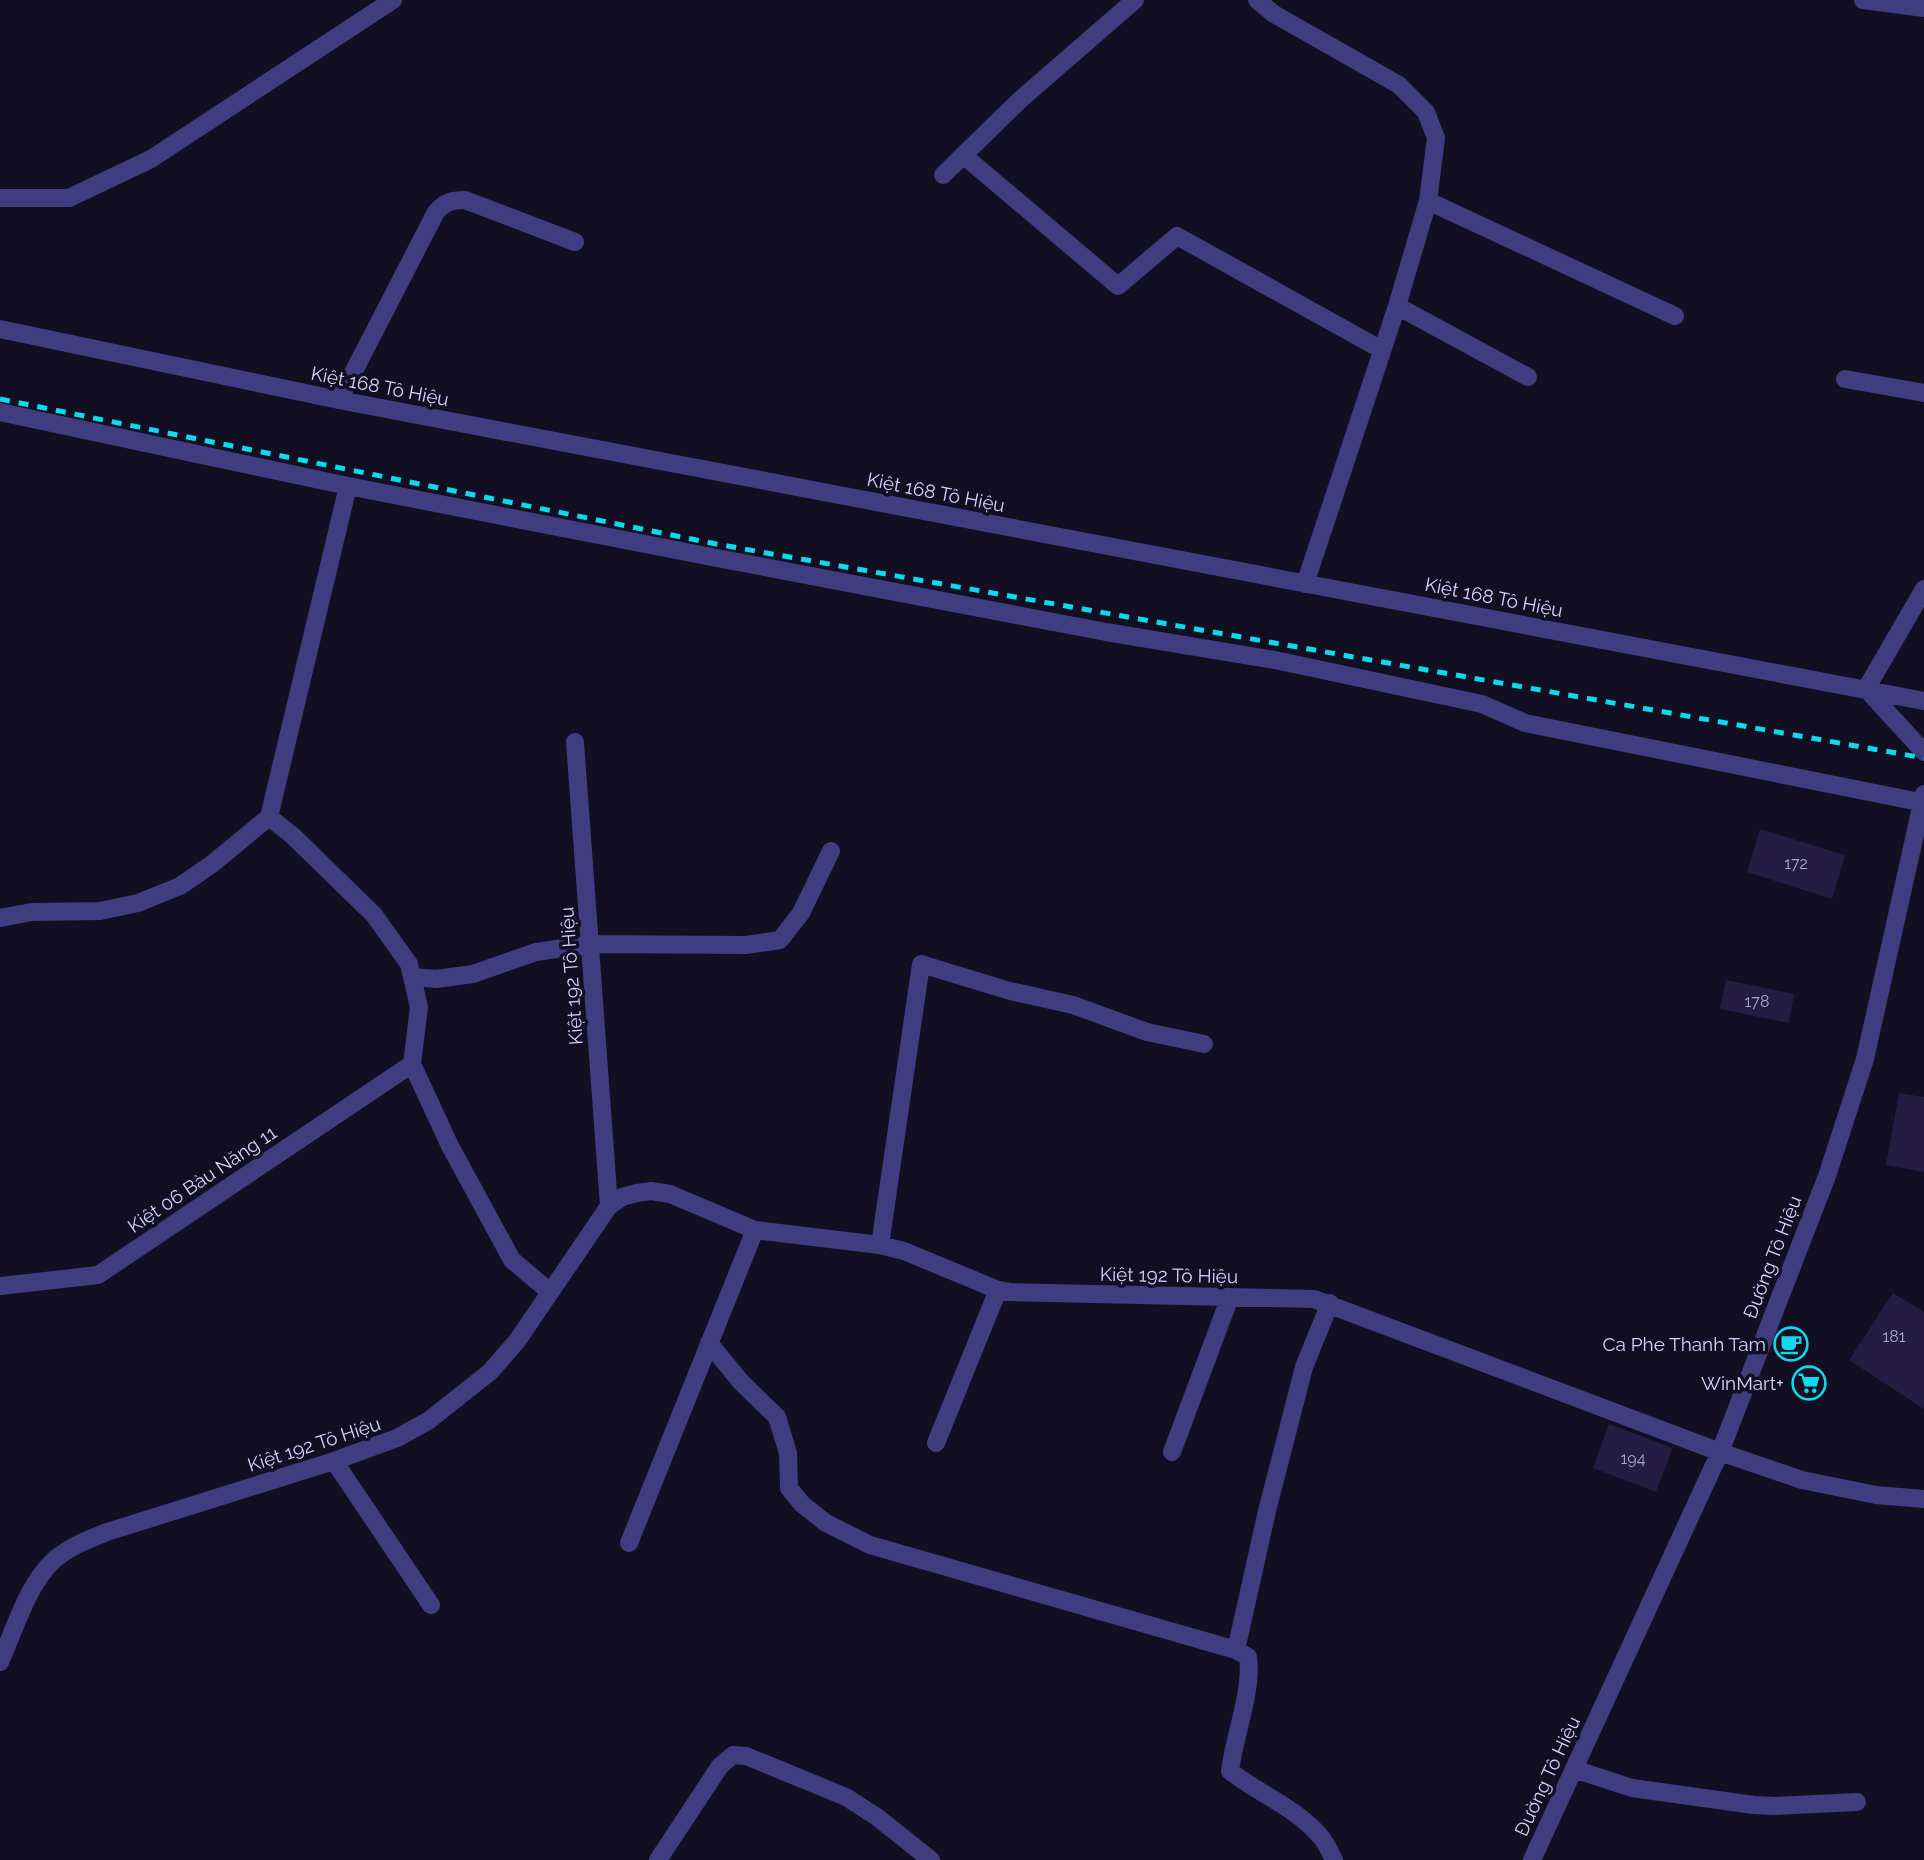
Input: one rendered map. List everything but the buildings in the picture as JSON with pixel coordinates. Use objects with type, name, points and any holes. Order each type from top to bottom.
[{"type":"street","points":[[0,198],[69,198],[151,159],[393,0]]},
{"type":"street","points":[[943,176],[1021,99],[1135,0]]},
{"type":"street","points":[[1257,0],[1274,15],[1399,85],[1426,112],[1436,138],[1427,201],[1397,306],[1305,584]]},
{"type":"street","points":[[1863,0],[1924,8]]},
{"type":"street","points":[[963,155],[1118,286],[1177,236],[1382,350]]},
{"type":"street","points":[[339,400],[442,205],[450,201],[466,200],[575,242]]},
{"type":"street","points":[[1427,201],[1675,316]]},
{"type":"street","points":[[1397,306],[1528,377]]},
{"type":"street","name":"Kiệt 168 Tô Hiệu","points":[[0,329],[339,400],[1924,701]]},
{"type":"street","points":[[1845,379],[1924,393]]},
{"type":"street","points":[[0,412],[348,486],[1093,630],[1275,660],[1482,704],[1525,723],[1923,800]]},
{"type":"street","points":[[0,918],[32,912],[100,911],[138,903],[180,886],[212,864],[269,817],[348,486]]},
{"type":"street","points":[[1924,589],[1866,689],[1924,752]]},
{"type":"street","name":"Kiệt 192 Tô Hiệu","points":[[575,742],[610,1206]]},
{"type":"street","name":"Đường Tô Hiệu","points":[[1532,1860],[1720,1452],[1827,1176],[1865,1059],[1923,800]]},
{"type":"street","points":[[269,817],[293,836],[374,915],[409,964],[419,1007],[412,1064],[450,1146],[512,1260],[550,1293]]},
{"type":"street","points":[[413,977],[436,979],[462,976],[536,952],[590,944],[746,945],[780,940],[801,913],[831,851]]},
{"type":"street","points":[[880,1245],[921,964],[1010,991],[1073,1005],[1147,1032],[1204,1044]]},
{"type":"street","name":"Kiệt 06 Bàu Năng 11","points":[[0,1286],[97,1275],[412,1064]]},
{"type":"street","name":"Kiệt 192 Tô Hiệu","points":[[0,1661],[32,1591],[45,1570],[63,1553],[107,1532],[334,1461],[397,1438],[428,1421],[490,1372],[517,1341],[610,1206],[622,1197],[651,1191],[670,1194],[755,1230],[880,1245],[904,1251],[998,1290],[1314,1299],[1720,1452],[1802,1480],[1876,1495],[1924,1499]]},
{"type":"street","points":[[629,1543],[755,1230]]},
{"type":"street","points":[[936,1443],[998,1290]]},
{"type":"street","points":[[1172,1452],[1230,1297]]},
{"type":"street","points":[[1236,1650],[1267,1511],[1304,1367],[1330,1303]]},
{"type":"street","points":[[709,1343],[741,1382],[776,1417],[788,1453],[789,1488],[802,1504],[826,1522],[870,1545],[1236,1650],[1248,1657],[1251,1671],[1232,1749],[1230,1770],[1249,1786],[1293,1811],[1322,1837],[1334,1860]]},
{"type":"street","points":[[334,1461],[431,1605]]},
{"type":"street","points":[[658,1860],[720,1766],[733,1755],[746,1756],[846,1797],[877,1817],[931,1860]]},
{"type":"street","points":[[1574,1769],[1632,1787],[1754,1805],[1857,1802]]},
{"type":"railway","points":[[0,399],[716,544],[1924,758]]},
{"type":"place","name":"Ca Phe Thanh Tam","points":[[1791,1344]]},
{"type":"place","name":"WinMart+","points":[[1809,1383]]}]
